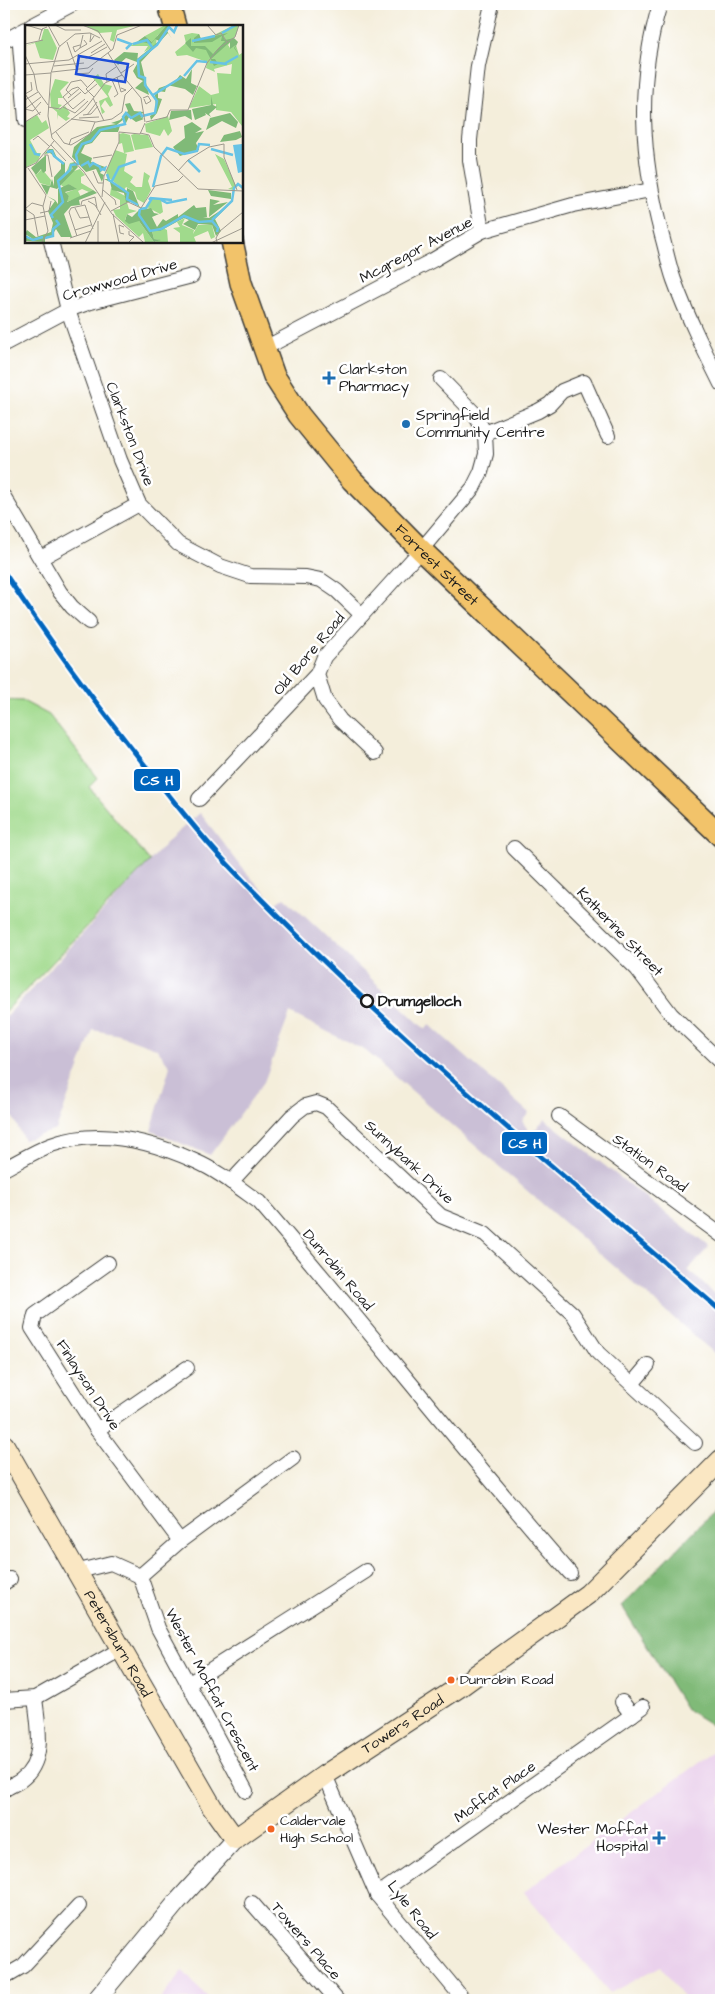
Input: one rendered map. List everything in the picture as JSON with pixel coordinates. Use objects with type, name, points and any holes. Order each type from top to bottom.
[{"type":"main road","points":[[169,4],[175,25]]},
{"type":"main road","name":"Forrest Street","points":[[232,242],[241,283],[263,350],[274,376],[299,415],[352,480],[421,550],[721,836]]},
{"type":"main road","name":"Petersburn Road","points":[[4,1445],[75,1572],[212,1807],[235,1839]]},
{"type":"main road","name":"Towers Road","points":[[235,1839],[325,1775],[461,1686],[588,1594],[721,1460]]},
{"type":"street","points":[[34,25],[73,4]]},
{"type":"street","points":[[482,232],[470,160],[470,140],[478,66],[492,4]]},
{"type":"street","points":[[660,4],[651,33],[643,88],[644,138],[651,190],[673,278],[721,384]]},
{"type":"street","points":[[4,41],[25,30]]},
{"type":"street","name":"Mcgregor Avenue","points":[[263,350],[482,232],[573,205],[651,190]]},
{"type":"street","name":"Clarkston Drive","points":[[51,242],[68,310],[120,460],[139,504],[178,544],[220,566],[250,576],[306,577],[321,580],[337,591],[362,615]]},
{"type":"street","name":"Crowwood Drive","points":[[4,344],[68,310],[91,302],[192,276]]},
{"type":"street","points":[[441,378],[474,413],[485,433],[538,411],[550,404],[562,391],[584,382],[608,436]]},
{"type":"street","name":"Old Bore Road","points":[[199,800],[317,674],[324,657],[421,550],[473,488],[486,454],[485,433]]},
{"type":"street","points":[[4,497],[60,592],[72,607],[89,622]]},
{"type":"street","points":[[41,558],[139,504]]},
{"type":"street","points":[[317,674],[325,700],[340,720],[375,753]]},
{"type":"street","name":"Katherine Street","points":[[514,848],[637,969],[671,1014],[721,1062]]},
{"type":"street","name":"Sunnybank Drive","points":[[231,1182],[292,1116],[305,1106],[316,1103],[326,1107],[441,1216],[485,1234],[574,1314],[598,1353],[695,1443]]},
{"type":"street","name":"Station Road","points":[[559,1116],[721,1235]]},
{"type":"street","name":"Dunrobin Road","points":[[4,1169],[51,1145],[76,1138],[102,1137],[143,1141],[195,1161],[231,1182],[259,1202],[519,1515],[570,1573]]},
{"type":"street","name":"Finlayson Drive","points":[[108,1263],[35,1315],[32,1328],[97,1430],[180,1541]]},
{"type":"street","points":[[632,1384],[648,1365]]},
{"type":"street","points":[[97,1430],[188,1368]]},
{"type":"street","points":[[75,1572],[111,1563],[140,1576],[180,1541],[293,1458]]},
{"type":"street","points":[[188,1684],[366,1571]]},
{"type":"street","name":"Wester Moffat Crescent","points":[[140,1576],[158,1628],[246,1791]]},
{"type":"street","points":[[4,1700],[35,1698],[121,1649]]},
{"type":"street","points":[[4,1790],[22,1780],[34,1766],[39,1751],[35,1698]]},
{"type":"street","name":"Moffat Place","points":[[377,1895],[638,1711],[622,1702]]},
{"type":"street","name":"Lyle Road","points":[[325,1775],[377,1895],[463,2000]]},
{"type":"street","name":"Towers Road","points":[[96,2000],[177,1902],[235,1839]]},
{"type":"street","name":"Towers Place","points":[[252,1903],[337,2000]]},
{"type":"street","points":[[4,1977],[23,1966],[80,1906]]},
{"type":"shaded area","points":[[200,813],[244,870],[275,904],[284,897],[425,1029],[430,1025],[529,1113],[522,1121],[531,1134],[545,1119],[709,1247],[688,1270],[721,1300],[721,1359],[366,1051],[290,1013],[264,1082],[210,1155],[151,1131],[170,1066],[156,1048],[120,1035],[93,1030],[56,1130],[24,1140],[4,1099],[4,1019],[171,838]]},
{"type":"shaded area","name":"Wester Moffat Hospital","points":[[721,1746],[721,2000],[685,2000],[661,1966],[610,1993],[524,1892]]},
{"type":"shaded area","points":[[183,1971],[209,2000],[160,2000]]},
{"type":"green space","points":[[4,700],[23,701],[49,715],[98,778],[89,787],[150,861],[4,1013]]},
{"type":"green space","points":[[721,1503],[721,1731],[686,1709],[622,1606]]},
{"type":"transit line","points":[[4,572],[75,674],[151,773],[208,843],[276,914],[399,1032],[527,1145],[721,1311]]},
{"type":"place","name":"Clarkston Pharmacy","points":[[329,378]]},
{"type":"place","name":"Springfield Community Centre","points":[[406,424]]},
{"type":"place","name":"Drumgelloch","points":[[367,1001]]},
{"type":"place","name":"Dunrobin Road","points":[[451,1680]]},
{"type":"place","name":"Caldervale High School","points":[[271,1829]]},
{"type":"place","name":"Wester Moffat Hospital","points":[[659,1838]]}]
